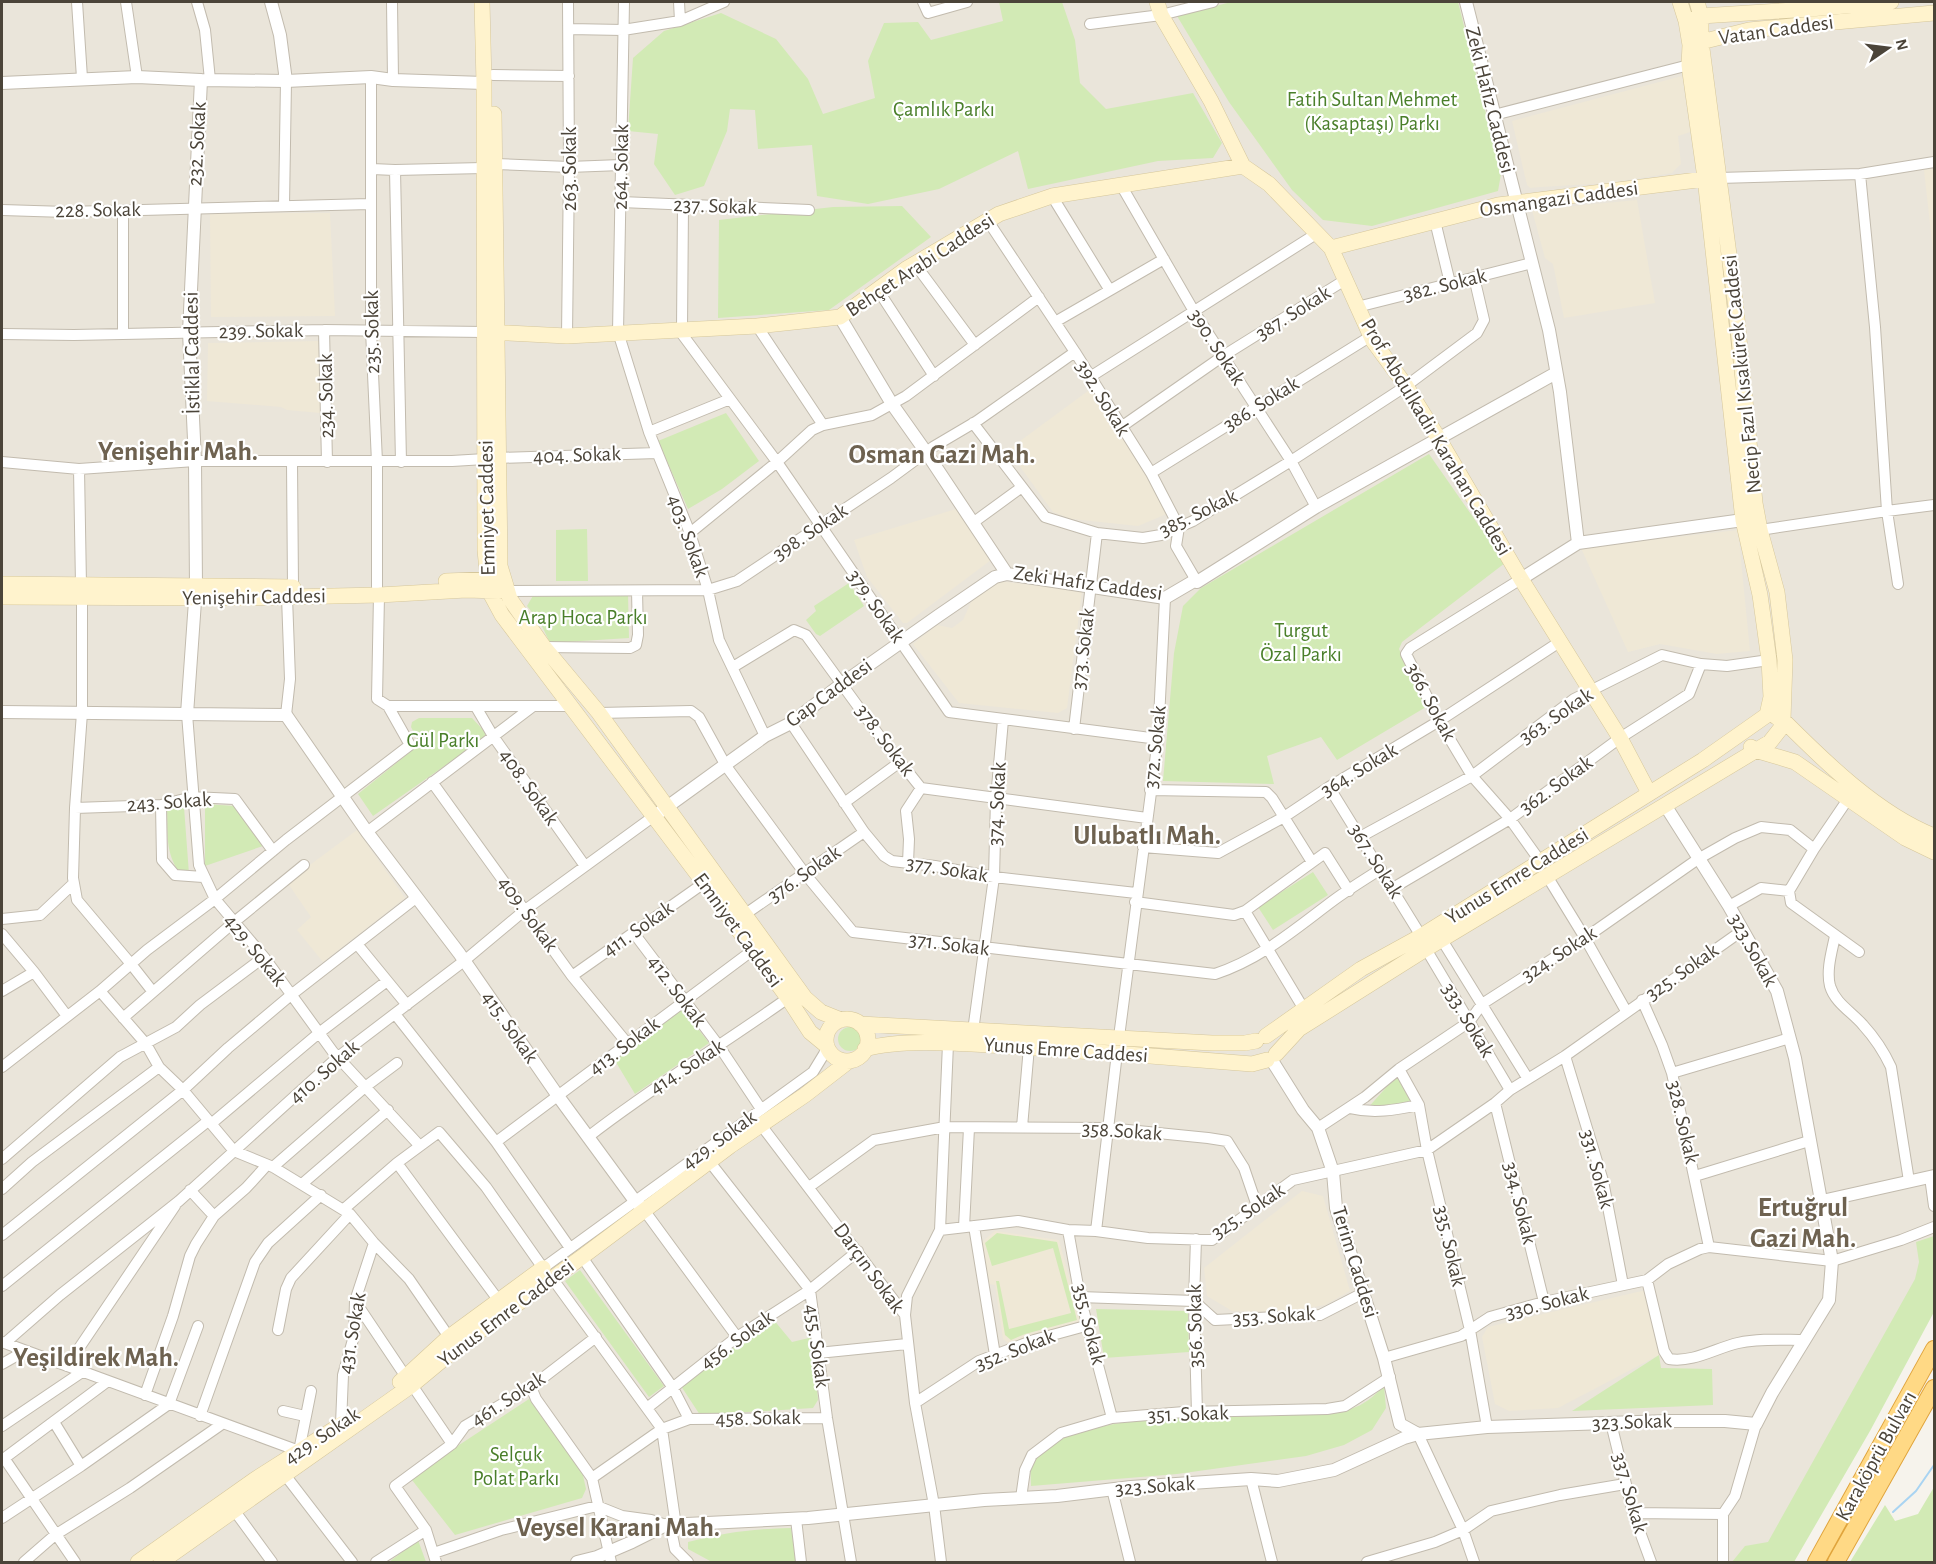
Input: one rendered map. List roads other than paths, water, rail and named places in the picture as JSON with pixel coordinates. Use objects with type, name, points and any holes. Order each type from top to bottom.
[{"type":"highway","name":"Karaköprü Bulvarı","points":[[1816,1563],[1935,1349]]},
{"type":"highway","name":"Karaköprü Bulvarı","points":[[1836,1563],[1935,1388]]},
{"type":"main road","name":"Emniyet Caddesi","points":[[482,2],[489,79]]},
{"type":"main road","name":"Emniyet Caddesi","points":[[493,2],[489,79],[491,458],[496,585],[502,615],[572,706],[744,915],[805,998],[821,1012],[841,1020]]},
{"type":"main road","name":"Necip Fazıl Kısakürek Caddesi","points":[[1680,2],[1695,43],[1712,178],[1736,309],[1755,503],[1777,592],[1785,660],[1783,720],[1781,728],[1770,742]]},
{"type":"main road","name":"Vatan Caddesi","points":[[1686,21],[1699,9],[1810,9],[1890,2]]},
{"type":"main road","name":"Prof. Abdulkadir Karahan Caddesi","points":[[1159,8],[1211,101],[1243,166],[1269,184],[1330,248],[1371,336],[1439,439],[1521,579],[1620,738],[1649,793]]},
{"type":"main road","name":"Necip Fazıl Kısakürek Caddesi","points":[[1699,9],[1695,43],[1689,64],[1698,129],[1712,178],[1707,208],[1743,520],[1760,595],[1769,660],[1771,697],[1767,715]]},
{"type":"main road","name":"Vatan Caddesi","points":[[1695,43],[1749,30],[1935,13]]},
{"type":"main road","points":[[1698,129],[1695,166],[1685,181],[1698,189],[1707,208]]},
{"type":"main road","name":"Behçet Arabi Caddesi","points":[[490,332],[567,336],[757,326],[840,317],[915,264],[999,214],[1052,196],[1243,166]]},
{"type":"main road","name":"Osmangazi Caddesi","points":[[1330,248],[1498,205],[1712,178]]},
{"type":"main road","name":"Yenişehir Caddesi","points":[[2,584],[81,591],[195,592],[378,591],[496,585]]},
{"type":"main road","name":"Emniyet Caddesi","points":[[496,585],[510,599],[544,647],[599,713],[704,883],[810,1032],[826,1046]]},
{"type":"main road","name":"Yenişehir Caddesi","points":[[2,597],[81,591]]},
{"type":"main road","points":[[1767,715],[1783,720],[1852,786],[1919,830],[1935,836]]},
{"type":"main road","name":"Yunus Emre Caddesi","points":[[860,1024],[973,1031],[1118,1045],[1252,1064],[1271,1057],[1299,1029],[1540,861],[1703,760],[1767,715]]},
{"type":"main road","points":[[1738,734],[1755,750],[1795,762],[1905,838],[1935,852]]},
{"type":"main road","name":"Yunus Emre Caddesi","points":[[866,1048],[881,1044],[1029,1047],[1245,1043],[1261,1038],[1305,1011],[1361,969],[1424,943],[1442,940],[1770,742]]},
{"type":"main road","points":[[841,1020],[854,1020],[860,1024],[867,1035],[866,1048],[856,1059],[835,1057],[826,1046],[830,1027],[841,1020]]},
{"type":"main road","points":[[1261,1038],[1254,1048],[1256,1055],[1271,1057]]},
{"type":"main road","name":"Yunus Emre Caddesi","points":[[161,1563],[234,1510],[281,1471],[459,1346],[548,1273],[640,1206],[709,1161],[761,1117],[805,1095],[849,1060]]},
{"type":"main road","name":"429. Sokak","points":[[138,1563],[254,1480],[281,1471],[299,1451],[409,1381],[449,1337],[499,1301],[548,1273]]},
{"type":"street","points":[[76,2],[82,78]]},
{"type":"street","points":[[126,2],[137,77]]},
{"type":"street","points":[[197,2],[205,30],[206,80]]},
{"type":"street","points":[[271,2],[280,35],[286,81],[284,206]]},
{"type":"street","points":[[392,2],[393,80]]},
{"type":"street","name":"263. Sokak","points":[[567,336],[568,2]]},
{"type":"street","name":"264. Sokak","points":[[618,332],[624,2]]},
{"type":"street","points":[[679,2],[680,21]]},
{"type":"street","points":[[569,29],[623,30],[680,21],[724,2]]},
{"type":"street","points":[[923,2],[928,13],[967,2]]},
{"type":"street","points":[[1090,24],[1159,8],[1214,2]]},
{"type":"street","name":"Zeki Hafız Caddesi","points":[[1466,2],[1550,330],[1578,543]]},
{"type":"street","points":[[1494,115],[1689,64]]},
{"type":"street","points":[[2,83],[137,77],[286,81],[371,77],[393,80],[569,76]]},
{"type":"street","name":"235. Sokak","points":[[371,77],[371,330],[376,462],[377,699],[388,706]]},
{"type":"street","name":"232. Sokak","points":[[194,207],[206,80]]},
{"type":"street","points":[[1712,178],[1860,174],[1935,162]]},
{"type":"street","points":[[372,169],[621,165]]},
{"type":"street","points":[[395,170],[401,462]]},
{"type":"street","points":[[1860,174],[1875,327],[1887,511],[1898,584]]},
{"type":"street","name":"390. Sokak","points":[[1120,185],[1195,313],[1291,461],[1316,507]]},
{"type":"street","points":[[1052,196],[1109,290]]},
{"type":"street","name":"237. Sokak","points":[[621,202],[808,210]]},
{"type":"street","name":"228. Sokak","points":[[2,210],[66,212],[370,204]]},
{"type":"street","points":[[680,330],[683,205]]},
{"type":"street","name":"İstiklal Caddesi","points":[[187,714],[195,592],[195,460],[189,332],[194,207]]},
{"type":"street","points":[[123,211],[123,334]]},
{"type":"street","name":"392. Sokak","points":[[988,221],[1075,352],[1151,473],[1179,527],[1176,546],[1197,582]]},
{"type":"street","points":[[1435,221],[1450,283]]},
{"type":"street","points":[[1090,377],[1195,313],[1316,234]]},
{"type":"street","points":[[1055,322],[1164,259]]},
{"type":"street","name":"382. Sokak","points":[[1358,307],[1532,263]]},
{"type":"street","points":[[915,264],[975,345]]},
{"type":"street","name":"385. Sokak","points":[[973,423],[1045,517],[1097,533],[1143,538],[1161,535],[1193,521],[1291,461],[1406,386],[1477,333],[1484,321],[1474,277]]},
{"type":"street","name":"387. Sokak","points":[[1121,427],[1223,356],[1345,280]]},
{"type":"street","points":[[878,290],[934,376]]},
{"type":"street","points":[[690,533],[777,462],[812,430],[823,424],[872,415],[906,396],[1039,297]]},
{"type":"street","name":"Zeki Hafız Caddesi","points":[[840,317],[892,404],[974,522],[1006,574],[1165,598],[1194,581],[1197,582],[1316,507],[1557,373]]},
{"type":"street","points":[[757,326],[823,424]]},
{"type":"street","name":"239. Sokak","points":[[2,334],[324,330],[490,332]]},
{"type":"street","name":"234. Sokak","points":[[324,330],[327,462]]},
{"type":"street","name":"379. Sokak","points":[[680,330],[777,462],[949,712],[1158,739]]},
{"type":"street","name":"403. Sokak","points":[[618,332],[649,432],[690,533],[708,590],[719,640],[765,736]]},
{"type":"street","name":"386. Sokak","points":[[1151,473],[1371,336]]},
{"type":"street","name":"398. Sokak","points":[[496,585],[637,591],[708,590],[737,582],[1075,352]]},
{"type":"street","points":[[649,432],[730,399]]},
{"type":"street","name":"404. Sokak","points":[[2,462],[80,469],[195,460],[401,462],[657,453]]},
{"type":"street","points":[[2,712],[286,715],[290,679],[292,462]]},
{"type":"street","points":[[80,469],[82,713],[75,807],[74,883],[77,900],[153,992]]},
{"type":"street","points":[[974,522],[1022,487]]},
{"type":"street","points":[[1760,530],[1935,506]]},
{"type":"street","points":[[1521,579],[1578,543],[1743,520]]},
{"type":"street","name":"373. Sokak","points":[[1074,729],[1097,533]]},
{"type":"street","name":"Gap Caddesi","points":[[660,812],[765,736],[791,723],[843,682],[901,642],[995,578],[1006,574]]},
{"type":"street","name":"366. Sokak","points":[[1521,579],[1410,648],[1406,654],[1439,722],[1472,776],[1509,819],[1540,861]]},
{"type":"street","points":[[544,647],[630,648],[636,645],[638,635],[637,591]]},
{"type":"street","name":"372. Sokak","points":[[1096,1231],[1136,898],[1158,739],[1165,598]]},
{"type":"street","name":"378. Sokak","points":[[733,667],[794,630],[806,635],[843,682],[881,738],[921,788],[1147,818]]},
{"type":"street","name":"364. Sokak","points":[[1143,847],[1218,853],[1284,817],[1329,787],[1439,722],[1560,641]]},
{"type":"street","name":"363. Sokak","points":[[1360,837],[1472,776],[1574,699],[1662,655],[1701,664],[1727,666],[1769,660]]},
{"type":"street","name":"362. Sokak","points":[[1393,888],[1509,819],[1620,738],[1689,694],[1701,664]]},
{"type":"street","points":[[388,706],[572,706]]},
{"type":"street","points":[[2,1067],[100,991],[147,950],[410,745],[388,706]]},
{"type":"street","points":[[367,832],[532,706]]},
{"type":"street","name":"408. Sokak","points":[[476,707],[585,866]]},
{"type":"street","name":"371. Sokak","points":[[599,713],[691,711],[699,717],[726,766],[806,875],[853,932],[1215,974],[1237,967],[1268,950],[1381,869]]},
{"type":"street","name":"429. Sokak","points":[[187,714],[192,796],[202,877],[214,899],[264,957],[338,1057],[419,1145]]},
{"type":"street","name":"415. Sokak","points":[[286,715],[367,832],[464,961],[558,1096],[737,1337]]},
{"type":"street","name":"374. Sokak","points":[[973,1031],[994,877],[996,799],[1003,720]]},
{"type":"street","name":"377. Sokak","points":[[791,723],[864,832],[884,856],[892,861],[1234,915],[1245,910]]},
{"type":"street","points":[[844,803],[900,762]]},
{"type":"street","name":"409. Sokak","points":[[432,782],[572,976],[627,1043]]},
{"type":"street","name":"367. Sokak","points":[[1329,787],[1393,888],[1424,943]]},
{"type":"street","points":[[908,863],[909,834],[906,811],[921,788]]},
{"type":"street","points":[[1150,789],[1266,792],[1312,862]]},
{"type":"street","name":"243. Sokak","points":[[75,807],[161,805],[192,796],[235,799],[273,851]]},
{"type":"street","points":[[1848,799],[1789,891],[1791,903],[1859,952]]},
{"type":"street","points":[[161,805],[162,860],[175,875],[202,877]]},
{"type":"street","name":"323.Sokak","points":[[671,1526],[796,1519],[1112,1489],[1251,1479],[1278,1481],[1334,1470],[1404,1438],[1418,1434],[1487,1427],[1725,1421],[1756,1424],[1829,1300],[1832,1261],[1790,1038],[1777,991],[1729,906],[1665,805]]},
{"type":"street","name":"410. Sokak","points":[[3,1343],[179,1201],[338,1057],[464,961],[525,910],[660,812]]},
{"type":"street","name":"324. Sokak","points":[[1318,1128],[1469,1022],[1482,1004],[1585,938],[1698,859],[1735,838],[1761,827],[1790,830],[1814,849]]},
{"type":"street","name":"376. Sokak","points":[[744,915],[806,875],[864,832]]},
{"type":"street","points":[[1305,1011],[1245,910],[1325,854],[1349,891]]},
{"type":"street","points":[[123,1018],[304,865]]},
{"type":"street","points":[[1547,876],[1626,1011]]},
{"type":"street","points":[[2,919],[40,915],[74,883]]},
{"type":"street","name":"411. Sokak","points":[[572,976],[704,883]]},
{"type":"street","points":[[1729,906],[1761,888],[1789,891]]},
{"type":"street","points":[[2,1235],[183,1090],[291,994],[417,897]]},
{"type":"street","name":"325. Sokak","points":[[940,1230],[1018,1221],[1068,1230],[1148,1238],[1212,1240],[1293,1180],[1427,1150],[1510,1090],[1565,1056],[1743,930]]},
{"type":"street","name":"412. Sokak","points":[[633,932],[719,1046],[761,1117]]},
{"type":"street","points":[[2,934],[67,1016]]},
{"type":"street","points":[[1835,936],[1829,973],[1830,986],[1835,997],[1863,1024],[1891,1067],[1909,1181]]},
{"type":"street","points":[[1442,940],[1528,1079]]},
{"type":"street","name":"333. Sokak","points":[[1424,943],[1510,1090]]},
{"type":"street","points":[[357,944],[407,1005]]},
{"type":"street","name":"413. Sokak","points":[[496,1142],[753,950]]},
{"type":"street","points":[[2,1159],[120,1057],[176,1027],[200,1005],[264,957]]},
{"type":"street","points":[[2,992],[34,972]]},
{"type":"street","points":[[2,1286],[387,981]]},
{"type":"street","points":[[100,991],[146,1044],[159,1067],[183,1090],[234,1151],[270,1166],[347,1212],[409,1279],[449,1337]]},
{"type":"street","name":"414. Sokak","points":[[588,1137],[632,1102],[788,998]]},
{"type":"street","name":"328. Sokak","points":[[1642,1000],[1672,1073],[1709,1247]]},
{"type":"street","points":[[395,1014],[496,1142],[673,1388],[689,1419]]},
{"type":"street","points":[[1672,1073],[1790,1038]]},
{"type":"street","points":[[905,1315],[907,1296],[940,1230],[948,1044]]},
{"type":"street","name":"429. Sokak","points":[[640,1206],[761,1117],[813,1072],[826,1046]]},
{"type":"street","points":[[1022,1127],[1029,1047]]},
{"type":"street","name":"331. Sokak","points":[[1565,1056],[1603,1181],[1623,1285]]},
{"type":"street","name":"Terim Caddesi","points":[[1271,1057],[1303,1110],[1318,1128],[1333,1172],[1336,1208],[1390,1377],[1400,1424],[1418,1434]]},
{"type":"street","points":[[145,1395],[173,1316],[190,1256],[214,1216],[270,1166],[397,1063]]},
{"type":"street","points":[[2,1189],[32,1162],[159,1067]]},
{"type":"street","name":"335. Sokak","points":[[1399,1069],[1419,1105],[1427,1150],[1470,1330],[1487,1427]]},
{"type":"street","name":"334. Sokak","points":[[1495,1103],[1544,1302]]},
{"type":"street","points":[[1349,1108],[1383,1112],[1419,1105]]},
{"type":"street","points":[[303,1184],[388,1110]]},
{"type":"street","name":"Darçın Sokak","points":[[761,1117],[809,1187],[905,1315],[915,1403],[934,1505],[941,1563]]},
{"type":"street","name":"358.Sokak","points":[[809,1187],[874,1140],[945,1127],[1108,1128],[1227,1141],[1244,1168],[1257,1206]]},
{"type":"street","points":[[969,1128],[969,1227],[995,1355]]},
{"type":"street","points":[[278,1330],[286,1289],[291,1278],[347,1212],[397,1163],[439,1132],[486,1187],[662,1429],[675,1549],[688,1563]]},
{"type":"street","points":[[1695,1176],[1809,1141]]},
{"type":"street","name":"455. Sokak","points":[[709,1161],[810,1290],[827,1418],[851,1563]]},
{"type":"street","points":[[397,1163],[499,1301]]},
{"type":"street","points":[[1822,1201],[1932,1176],[1935,1206]]},
{"type":"street","points":[[190,1191],[214,1216]]},
{"type":"street","points":[[201,1416],[255,1262],[268,1243],[321,1195]]},
{"type":"street","points":[[68,1366],[179,1201]]},
{"type":"street","points":[[1709,1247],[1832,1261],[1935,1227]]},
{"type":"street","name":"355. Sokak","points":[[1068,1230],[1080,1297],[1112,1418]]},
{"type":"street","name":"356. Sokak","points":[[1196,1239],[1194,1301],[1197,1413]]},
{"type":"street","name":"431. Sokak","points":[[341,1424],[343,1375],[354,1336],[355,1301],[374,1243]]},
{"type":"street","name":"330. Sokak","points":[[1384,1358],[1461,1336],[1490,1317],[1544,1302],[1647,1280],[1675,1260],[1709,1247]]},
{"type":"street","name":"456. Sokak","points":[[646,1408],[737,1337],[810,1290],[858,1251]]},
{"type":"street","points":[[1647,1280],[1664,1351],[1669,1359],[1695,1357],[1739,1342],[1772,1339],[1805,1340]]},
{"type":"street","name":"353. Sokak","points":[[1194,1301],[1215,1320],[1256,1319],[1320,1315],[1363,1293]]},
{"type":"street","points":[[1080,1297],[1194,1301]]},
{"type":"street","points":[[355,1301],[452,1444]]},
{"type":"street","name":"352. Sokak","points":[[915,1403],[979,1361],[1034,1340],[1089,1325]]},
{"type":"street","points":[[2,1518],[170,1404],[198,1326]]},
{"type":"street","name":"461. Sokak","points":[[426,1530],[395,1486],[452,1444],[465,1426],[531,1387],[596,1337]]},
{"type":"street","points":[[3,1343],[299,1451],[311,1391]]},
{"type":"street","points":[[818,1353],[908,1344]]},
{"type":"street","points":[[2,1364],[25,1351]]},
{"type":"street","points":[[2,1425],[82,1372]]},
{"type":"street","name":"351. Sokak","points":[[1021,1498],[1025,1470],[1032,1455],[1061,1433],[1112,1418],[1327,1409],[1345,1406],[1390,1377]]},
{"type":"street","points":[[75,1563],[3,1459],[108,1381]]},
{"type":"street","points":[[531,1387],[536,1399],[592,1478],[609,1557]]},
{"type":"street","points":[[283,1411],[305,1416]]},
{"type":"street","name":"458. Sokak","points":[[592,1478],[662,1429],[689,1419],[827,1418]]},
{"type":"street","points":[[54,1422],[81,1466]]},
{"type":"street","name":"337. Sokak","points":[[1611,1423],[1633,1513],[1651,1563]]},
{"type":"street","points":[[24,1563],[55,1535],[130,1488],[222,1424]]},
{"type":"street","points":[[1723,1563],[1723,1514],[1735,1496],[1756,1424]]},
{"type":"street","points":[[1418,1434],[1463,1530],[1474,1563]]},
{"type":"street","points":[[281,1471],[352,1563]]},
{"type":"street","points":[[1251,1479],[1272,1563]]},
{"type":"street","points":[[1367,1563],[1435,1542],[1463,1530],[1491,1511],[1560,1495],[1625,1484]]},
{"type":"street","points":[[1112,1489],[1130,1563]]},
{"type":"street","points":[[376,1563],[426,1530],[435,1558],[501,1530],[597,1506],[622,1516],[651,1520],[671,1526]]},
{"type":"street","points":[[234,1510],[272,1563]]},
{"type":"street","points":[[1633,1513],[1723,1514]]},
{"type":"street","points":[[796,1519],[801,1563]]},
{"type":"street","points":[[577,1563],[609,1557],[671,1526]]},
{"type":"waterway","points":[[1893,1512],[1916,1491],[1934,1465]]},
{"type":"district","name":"Yenişehir Mah.","points":[[178,451]]},
{"type":"district","name":"Osman Gazi Mah.","points":[[942,454]]},
{"type":"district","name":"Ulubatlı Mah.","points":[[1147,835]]},
{"type":"district","name":"Ertuğrul Gazi Mah.","points":[[1803,1222]]},
{"type":"district","name":"Yeşildirek Mah.","points":[[96,1357]]},
{"type":"district","name":"Veysel Karani Mah.","points":[[618,1527]]},
{"type":"park label","name":"Çamlık Parkı","points":[[944,109]]},
{"type":"park label","name":"Fatih Sultan Mehmet (Kasaptaşı) Parkı","points":[[1372,111]]},
{"type":"park label","name":"Arap Hoca Parkı","points":[[583,617]]},
{"type":"park label","name":"Turgut Özal Parkı","points":[[1301,642]]},
{"type":"park label","name":"Gül Parkı","points":[[443,740]]},
{"type":"park label","name":"Selçuk Polat Parkı","points":[[516,1466]]}]
